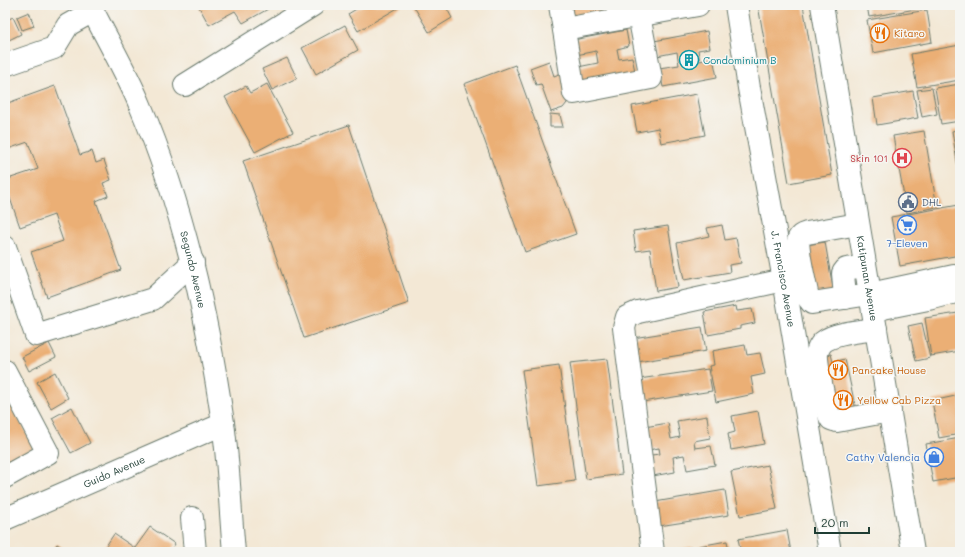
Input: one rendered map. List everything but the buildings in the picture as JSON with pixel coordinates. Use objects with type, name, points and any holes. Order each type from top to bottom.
[{"type":"street","points":[[185,85],[314,5]]},
{"type":"street","points":[[560,5],[574,93],[651,78],[638,10]]},
{"type":"street","points":[[564,29],[638,10],[698,5]]},
{"type":"street","name":"J. Francisco Avenue","points":[[736,5],[749,88],[784,280],[830,552]]},
{"type":"street","name":"Katipunan Avenue","points":[[822,5],[913,552]]},
{"type":"street","points":[[5,65],[54,48],[68,25],[92,8]]},
{"type":"street","name":"Segundo Avenue","points":[[92,8],[140,103],[170,183],[193,262],[204,311],[223,424],[234,552]]},
{"type":"street","points":[[858,224],[807,232],[801,235],[799,239],[799,250],[808,298],[812,303],[846,298],[873,311]]},
{"type":"street","points":[[5,247],[36,335],[153,299],[193,262]]},
{"type":"street","points":[[846,298],[844,271],[846,269],[865,266]]},
{"type":"street","points":[[890,411],[837,421],[832,420],[827,409],[818,366],[818,348],[824,342],[845,334],[873,311],[931,290],[954,276],[960,277]]},
{"type":"street","points":[[653,552],[624,328],[627,317],[638,312],[784,280]]},
{"type":"street","points":[[931,290],[952,293],[960,289]]},
{"type":"street","points":[[5,371],[48,453],[5,477]]},
{"type":"street","name":"Guido Avenue","points":[[5,519],[223,424]]},
{"type":"street","points":[[192,518],[195,552]]},
{"type":"place","name":"Kitaro","points":[[880,33]]},
{"type":"place","name":"Condominium B","points":[[689,60]]},
{"type":"place","name":"Skin 101","points":[[902,158]]},
{"type":"place","name":"DHL","points":[[908,202]]},
{"type":"place","name":"7-Eleven","points":[[907,225]]},
{"type":"place","name":"Pancake House","points":[[838,370]]},
{"type":"place","name":"Yellow Cab Pizza","points":[[843,400]]},
{"type":"place","name":"Cathy Valencia","points":[[934,457]]}]
